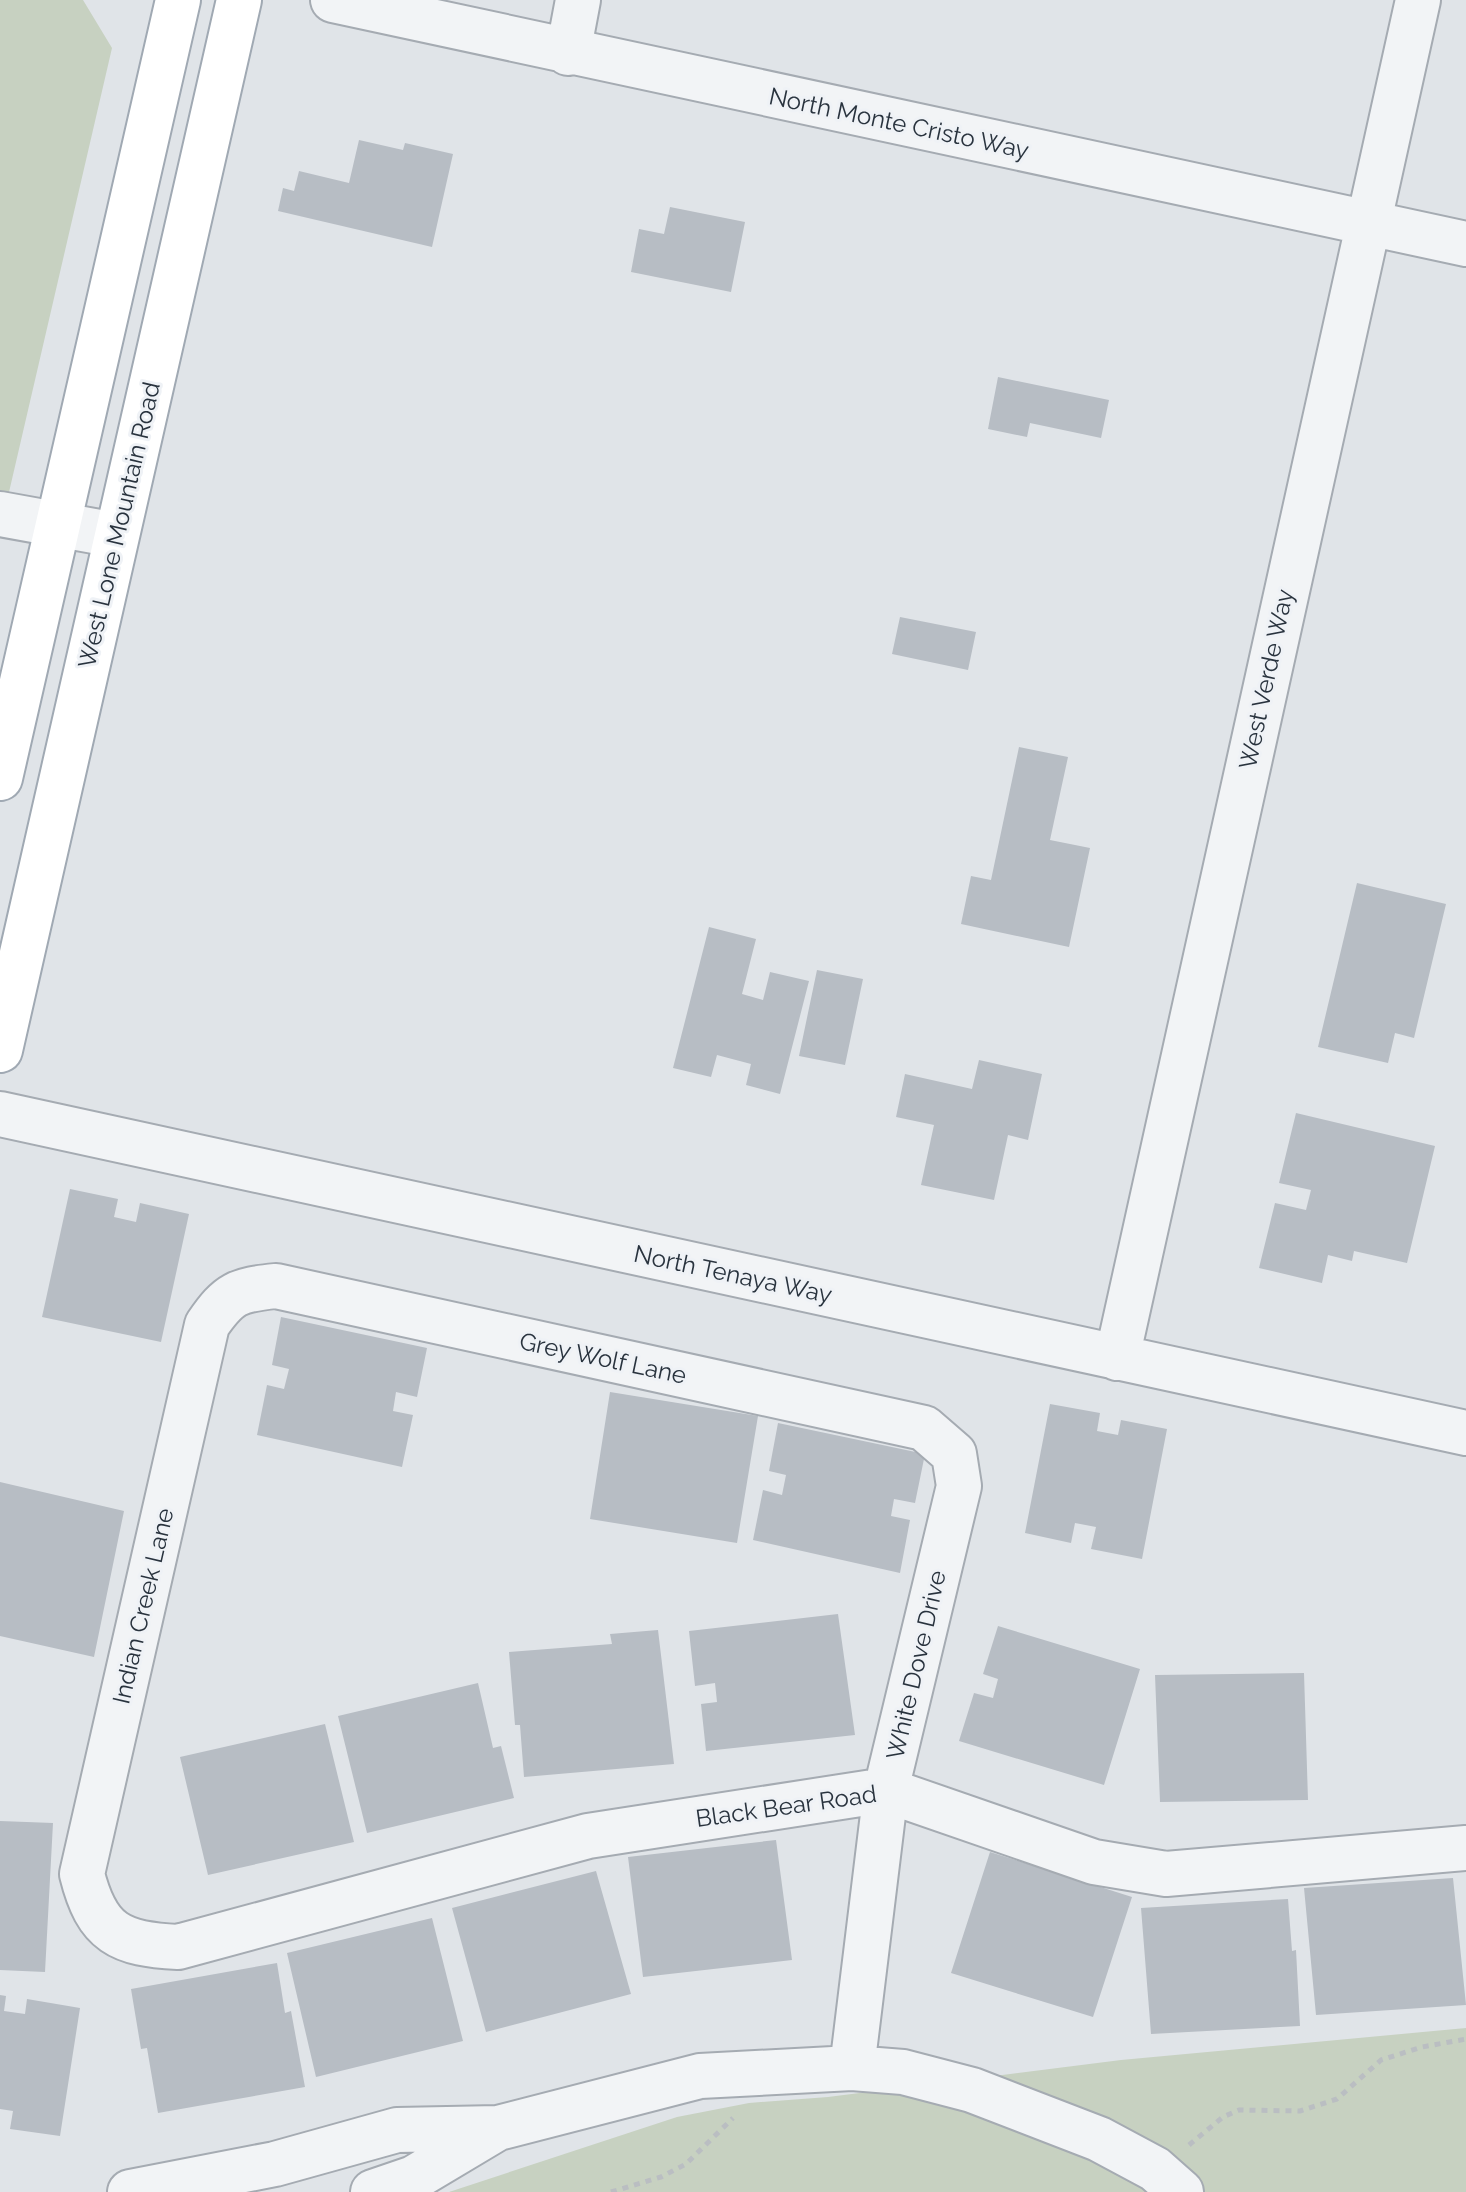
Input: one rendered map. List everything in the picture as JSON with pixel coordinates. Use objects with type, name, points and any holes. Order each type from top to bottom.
[{"type":"main road","points":[[0,778],[178,0]]},
{"type":"main road","name":"West Lone Mountain Road","points":[[0,1050],[239,0]]},
{"type":"street","name":"North Monte Cristo Way","points":[[333,0],[1466,244]]},
{"type":"street","points":[[568,53],[578,0]]},
{"type":"street","name":"West Verde Way","points":[[1117,1358],[1366,223],[1418,0]]},
{"type":"street","points":[[0,514],[116,535]]},
{"type":"street","name":"North Tenaya Way","points":[[0,1114],[1466,1433]]},
{"type":"street","name":"Grey Wolf Lane","points":[[243,1289],[276,1286],[924,1428],[954,1454]]},
{"type":"street","name":"Indian Creek Lane","points":[[112,1931],[89,1902],[82,1874],[207,1325],[224,1301],[243,1289]]},
{"type":"street","name":"White Dove Drive","points":[[852,2068],[886,1790],[959,1486],[954,1454]]},
{"type":"street","name":"Black Bear Road","points":[[112,1931],[136,1944],[178,1947],[588,1836],[886,1790],[1094,1862],[1166,1874],[1466,1848]]},
{"type":"street","points":[[130,2192],[275,2164],[397,2130],[498,2128],[700,2076],[852,2068],[903,2072],[972,2090],[1099,2139],[1155,2169],[1181,2192]]},
{"type":"street","points":[[373,2192],[414,2178],[498,2128]]},
{"type":"green space","points":[[0,0],[83,0],[112,48],[0,531]]},
{"type":"green space","points":[[1466,2028],[1466,2192],[449,2192],[677,2117],[749,2103],[828,2097],[1121,2060]]},
{"type":"building","points":[[359,140],[403,150],[405,143],[453,154],[432,247],[278,211],[283,188],[294,191],[299,171],[349,183]]},
{"type":"building","points":[[670,207],[745,222],[731,292],[631,272],[639,229],[664,234]]},
{"type":"building","points":[[998,377],[1109,400],[1101,438],[1030,423],[1027,437],[988,429]]},
{"type":"building","points":[[900,617],[976,632],[968,670],[892,654]]},
{"type":"building","points":[[1019,747],[1068,757],[1050,840],[1090,848],[1069,947],[961,924],[971,876],[991,880]]},
{"type":"building","points":[[1357,883],[1446,904],[1414,1038],[1395,1033],[1388,1063],[1318,1047]]},
{"type":"building","points":[[709,927],[756,939],[742,994],[763,1000],[770,972],[809,981],[780,1094],[746,1085],[751,1064],[717,1055],[711,1077],[673,1068]]},
{"type":"building","points":[[817,970],[863,979],[845,1065],[799,1056]]},
{"type":"building","points":[[979,1060],[1042,1074],[1028,1140],[1008,1135],[994,1200],[921,1185],[934,1125],[896,1117],[905,1074],[972,1089]]},
{"type":"building","points":[[1296,1113],[1435,1146],[1407,1263],[1354,1251],[1352,1261],[1328,1255],[1322,1283],[1259,1268],[1275,1203],[1306,1210],[1311,1190],[1279,1183]]},
{"type":"building","points":[[70,1189],[118,1199],[114,1217],[136,1222],[140,1203],[189,1214],[161,1342],[42,1317]]},
{"type":"building","points":[[281,1317],[427,1348],[417,1397],[396,1392],[393,1411],[413,1415],[402,1467],[257,1435],[267,1385],[284,1389],[289,1369],[272,1365]]},
{"type":"building","points":[[610,1392],[758,1416],[737,1543],[590,1519]]},
{"type":"building","points":[[1050,1404],[1100,1413],[1097,1431],[1118,1435],[1121,1420],[1167,1429],[1142,1559],[1091,1549],[1096,1527],[1075,1523],[1071,1543],[1025,1533]]},
{"type":"building","points":[[778,1423],[925,1454],[915,1503],[894,1499],[891,1516],[910,1520],[900,1573],[753,1540],[763,1490],[782,1495],[786,1475],[769,1471]]},
{"type":"building","points":[[0,1482],[124,1511],[94,1657],[0,1636]]},
{"type":"building","points":[[838,1614],[855,1735],[706,1751],[701,1704],[717,1702],[715,1683],[695,1686],[689,1631]]},
{"type":"building","points":[[998,1626],[1140,1669],[1104,1785],[959,1741],[974,1693],[993,1698],[998,1679],[983,1674]]},
{"type":"building","points":[[658,1630],[674,1764],[524,1777],[520,1725],[515,1725],[509,1652],[612,1644],[610,1634]]},
{"type":"building","points":[[1304,1673],[1308,1800],[1160,1802],[1155,1675]]},
{"type":"building","points":[[478,1683],[493,1748],[501,1746],[514,1798],[367,1833],[338,1716]]},
{"type":"building","points":[[325,1724],[354,1842],[208,1875],[180,1757]]},
{"type":"building","points":[[0,1821],[53,1823],[45,1972],[0,1970]]},
{"type":"building","points":[[776,1840],[792,1960],[643,1977],[628,1857]]},
{"type":"building","points":[[990,1852],[1132,1897],[1093,2017],[951,1973]]},
{"type":"building","points":[[596,1871],[631,1994],[486,2032],[452,1908]]},
{"type":"building","points":[[1453,1878],[1466,2005],[1316,2015],[1304,1888]]},
{"type":"building","points":[[1288,1899],[1292,1951],[1296,1950],[1300,2026],[1151,2034],[1141,1908]]},
{"type":"building","points":[[432,1918],[463,2041],[316,2077],[287,1953]]},
{"type":"building","points":[[277,1963],[285,2013],[291,2011],[305,2087],[158,2113],[147,2048],[141,2049],[131,1989]]},
{"type":"building","points":[[0,1995],[6,1996],[4,2011],[25,2014],[27,1999],[80,2008],[60,2136],[10,2129],[13,2111],[0,2109]]}]
